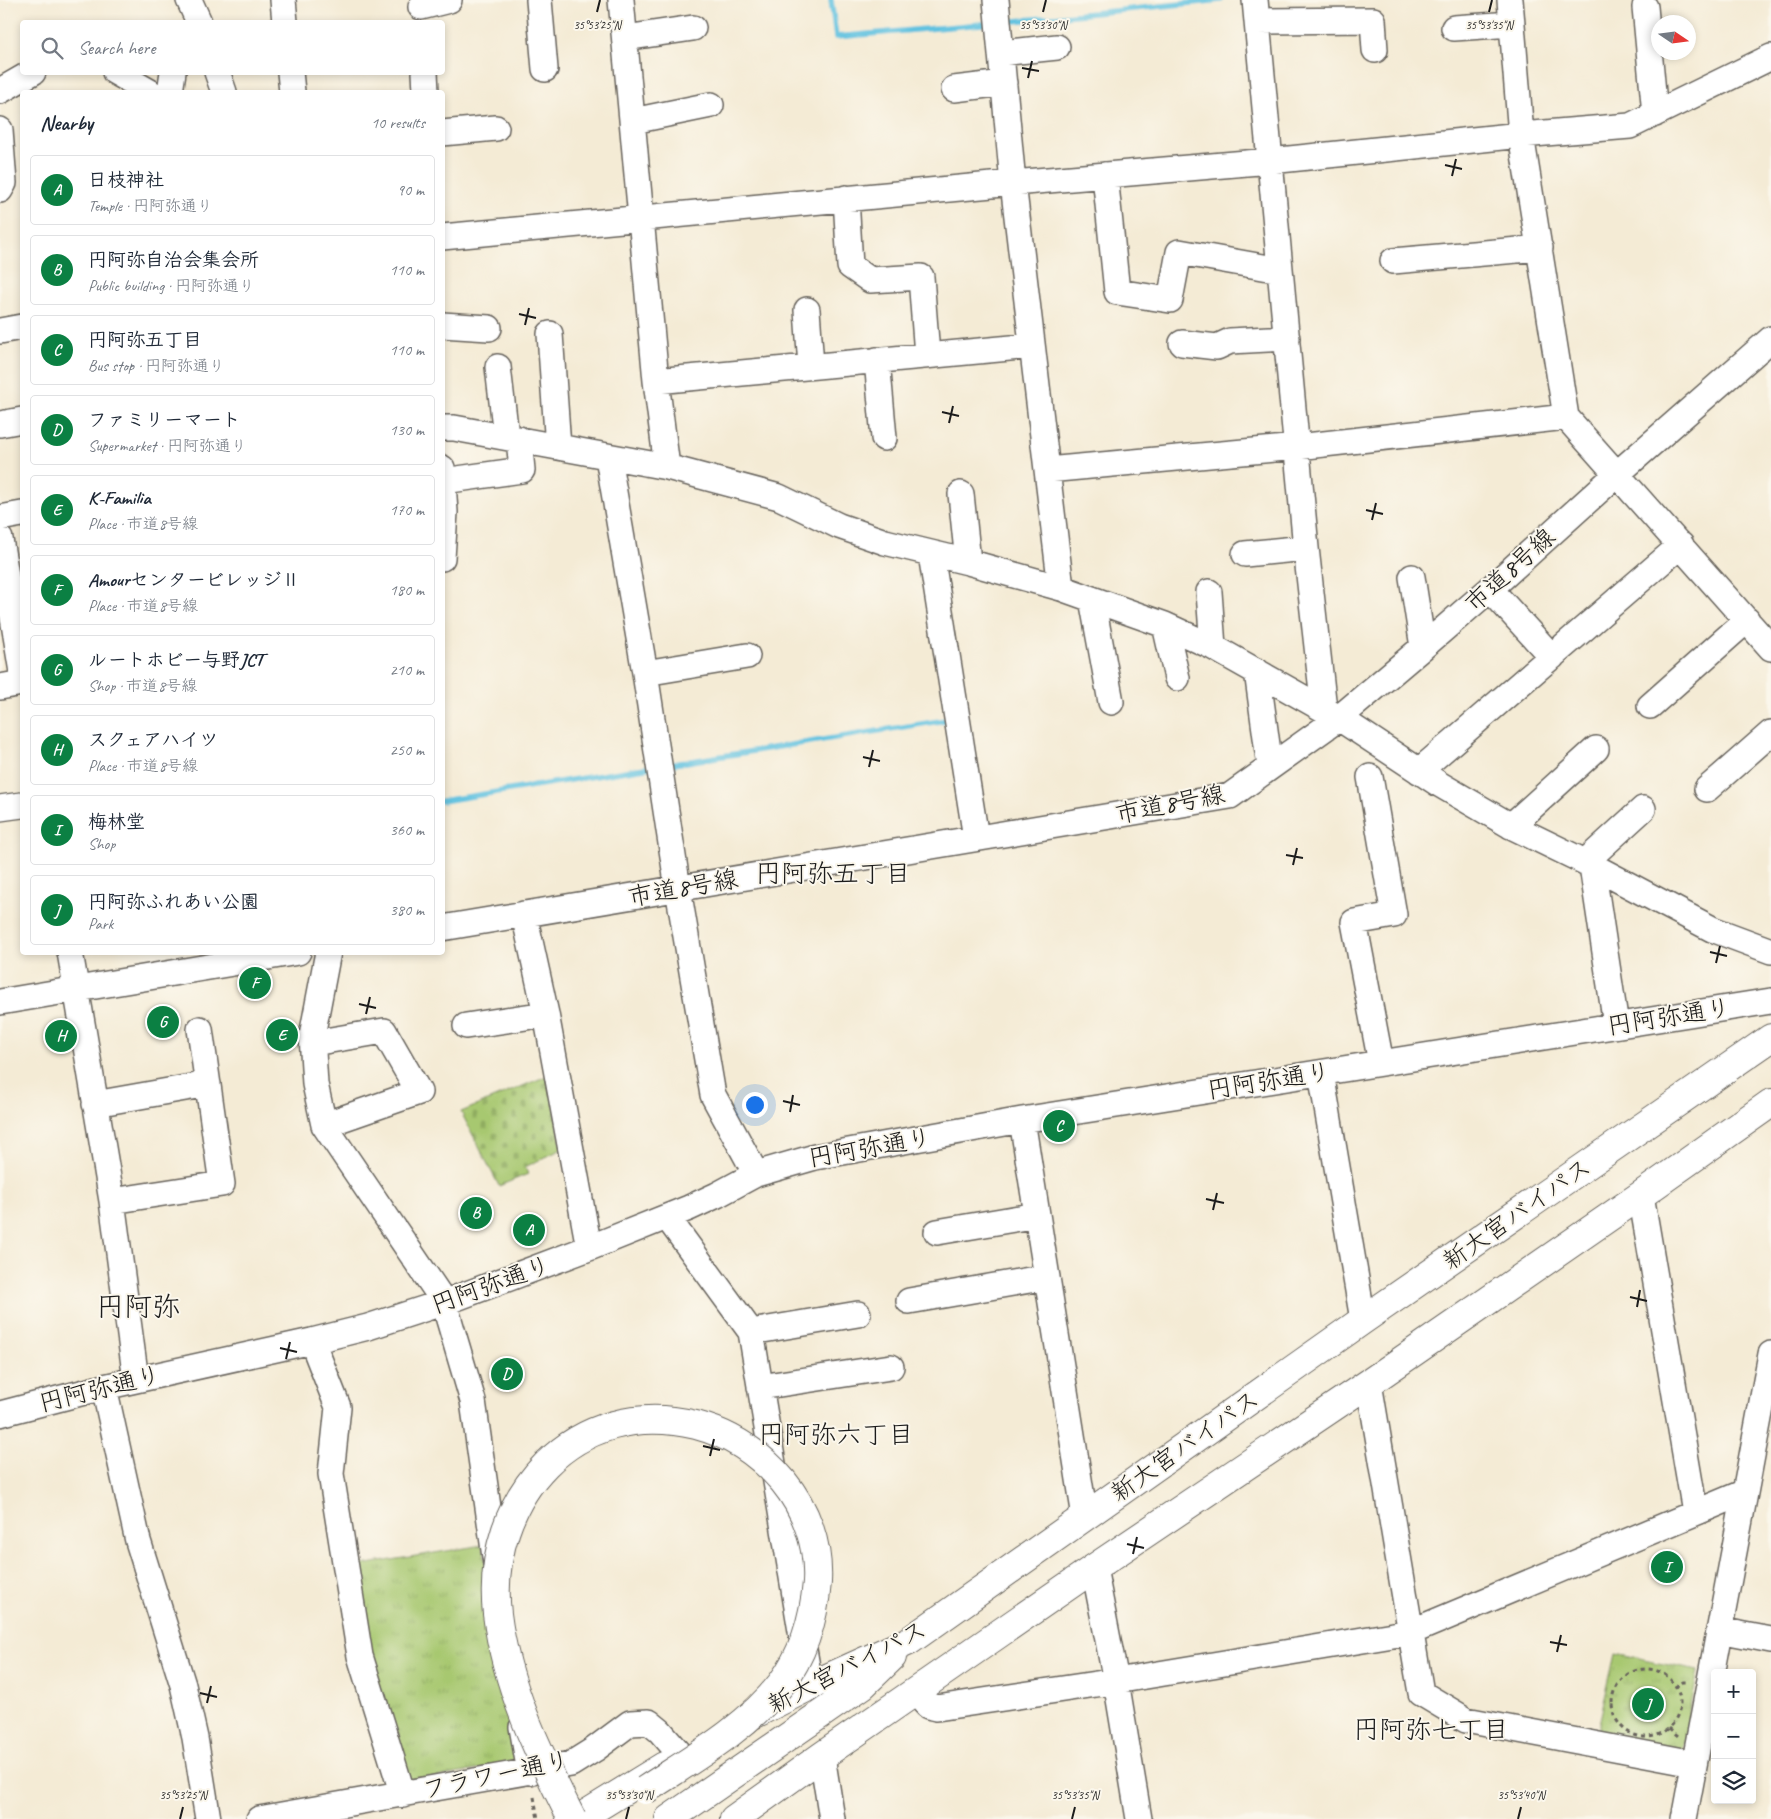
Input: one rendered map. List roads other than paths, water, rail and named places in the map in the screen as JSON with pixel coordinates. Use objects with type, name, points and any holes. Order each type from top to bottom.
[{"type":"highway","name":"新大宮バイパス","points":[[578,1819],[729,1727],[814,1684],[909,1641],[1363,1320],[1771,1038]]},
{"type":"highway","name":"新大宮バイパス","points":[[734,1819],[1094,1568],[1370,1383],[1642,1195],[1771,1103]]},
{"type":"highway","points":[[572,1819],[524,1718],[505,1656],[497,1612],[496,1590],[496,1573],[503,1538],[514,1507],[531,1481],[550,1460],[579,1440],[614,1426],[641,1420],[669,1420],[700,1426],[734,1440],[768,1464],[786,1485],[802,1509],[812,1537],[817,1564],[816,1594],[807,1634],[796,1662],[775,1691],[757,1710],[727,1735],[645,1790],[592,1819]]},
{"type":"highway","points":[[669,1819],[863,1684],[909,1641]]},
{"type":"street","points":[[178,20],[182,0]]},
{"type":"street","points":[[189,0],[198,20]]},
{"type":"street","points":[[283,0],[285,20]]},
{"type":"street","points":[[421,10],[449,0]]},
{"type":"street","points":[[539,0],[545,69]]},
{"type":"street","points":[[621,0],[656,381],[667,467]]},
{"type":"street","points":[[996,0],[1032,346],[1061,588]]},
{"type":"street","points":[[1645,7],[1655,114]]},
{"type":"street","points":[[1331,714],[1306,548],[1256,11],[1373,20],[1374,50]]},
{"type":"street","points":[[1454,28],[1511,12],[1521,135],[1566,417],[1771,648]]},
{"type":"street","points":[[625,38],[692,28]]},
{"type":"street","points":[[1001,53],[1057,47]]},
{"type":"street","points":[[445,237],[1014,182],[1270,161],[1521,135],[1630,126],[1771,57]]},
{"type":"street","points":[[0,91],[28,75]]},
{"type":"street","points":[[119,75],[146,90]]},
{"type":"street","points":[[170,90],[173,75]]},
{"type":"street","points":[[218,75],[223,90]]},
{"type":"street","points":[[290,75],[292,90]]},
{"type":"street","points":[[425,75],[426,90]]},
{"type":"street","points":[[954,89],[1004,83]]},
{"type":"street","points":[[633,121],[711,105]]},
{"type":"street","points":[[445,133],[496,128]]},
{"type":"street","points":[[0,130],[12,160],[0,190]]},
{"type":"street","points":[[1105,175],[1117,292],[1170,300],[1179,252],[1280,270]]},
{"type":"street","points":[[846,198],[850,266],[870,280],[921,277],[927,355]]},
{"type":"street","points":[[1393,261],[1540,248]]},
{"type":"street","points":[[807,310],[812,366]]},
{"type":"street","points":[[445,325],[489,328]]},
{"type":"street","points":[[0,330],[20,327]]},
{"type":"street","points":[[550,334],[558,446]]},
{"type":"street","points":[[1182,343],[1217,347],[1230,341],[1286,338]]},
{"type":"street","name":"市道8号線","points":[[445,927],[1230,796],[1270,767],[1331,714],[1423,647],[1771,338]]},
{"type":"street","points":[[656,381],[1032,346]]},
{"type":"street","points":[[878,360],[884,438]]},
{"type":"street","points":[[445,474],[522,470],[512,438],[498,367]]},
{"type":"street","points":[[1047,470],[1297,447],[1566,417]]},
{"type":"street","points":[[0,424],[20,420]]},
{"type":"street","points":[[445,428],[558,446],[667,467],[779,497],[839,526],[885,542],[968,562],[1061,588],[1165,625],[1213,647],[1257,671],[1331,714],[1419,771],[1511,826],[1712,929],[1771,951]]},
{"type":"street","points":[[608,457],[713,1095],[756,1174]]},
{"type":"street","points":[[961,494],[968,562]]},
{"type":"street","points":[[445,499],[445,524]]},
{"type":"street","points":[[0,518],[20,514]]},
{"type":"street","points":[[0,539],[15,587],[20,648]]},
{"type":"street","points":[[1419,771],[1681,545]]},
{"type":"street","points":[[1246,554],[1306,548]]},
{"type":"street","points":[[931,554],[976,838]]},
{"type":"street","points":[[1412,577],[1423,647]]},
{"type":"street","points":[[1490,589],[1552,657]]},
{"type":"street","points":[[1209,592],[1213,647]]},
{"type":"street","points":[[1092,599],[1111,702]]},
{"type":"street","points":[[1650,706],[1747,620]]},
{"type":"street","points":[[1165,625],[1177,678]]},
{"type":"street","points":[[645,673],[748,656]]},
{"type":"street","points":[[1257,671],[1270,767]]},
{"type":"street","points":[[0,687],[20,683]]},
{"type":"street","points":[[1707,789],[1771,733]]},
{"type":"street","points":[[1511,826],[1596,749]]},
{"type":"street","points":[[1370,777],[1394,915],[1354,922],[1381,1063]]},
{"type":"street","points":[[0,808],[20,805]]},
{"type":"street","points":[[1588,864],[1643,808]]},
{"type":"street","points":[[1588,864],[1616,1025]]},
{"type":"street","points":[[524,914],[546,1014],[589,1248]]},
{"type":"street","points":[[70,955],[112,1201],[136,1380]]},
{"type":"street","points":[[0,1002],[280,955]]},
{"type":"street","points":[[327,955],[312,1036],[315,1084],[324,1125],[443,1303],[473,1401],[506,1630],[530,1772]]},
{"type":"street","name":"円阿弥通り","points":[[0,1414],[104,1387],[368,1327],[443,1303],[589,1248],[718,1195],[756,1174],[814,1157],[1022,1120],[1771,1001]]},
{"type":"street","points":[[466,1026],[546,1014]]},
{"type":"street","points":[[112,1201],[222,1184],[200,1029]]},
{"type":"street","points":[[313,1043],[384,1031],[419,1092],[324,1125]]},
{"type":"street","points":[[1321,1073],[1363,1320]]},
{"type":"street","points":[[95,1104],[208,1084]]},
{"type":"street","points":[[1022,1120],[1085,1517]]},
{"type":"street","points":[[1642,1195],[1694,1512]]},
{"type":"street","points":[[937,1232],[1037,1215]]},
{"type":"street","points":[[667,1217],[751,1332],[808,1673],[814,1684]]},
{"type":"street","points":[[909,1301],[1047,1277]]},
{"type":"street","points":[[751,1332],[858,1314]]},
{"type":"street","points":[[312,1341],[338,1407],[331,1474],[360,1656],[403,1795]]},
{"type":"street","points":[[1684,1819],[1745,1492],[1765,1418],[1771,1354]]},
{"type":"street","points":[[760,1387],[891,1367]]},
{"type":"street","points":[[1370,1383],[1421,1693],[1466,1720],[1694,1763]]},
{"type":"street","points":[[104,1387],[138,1541],[183,1685],[195,1738],[208,1819]]},
{"type":"street","points":[[915,1692],[928,1706],[937,1708],[1116,1681],[1411,1632],[1745,1492]]},
{"type":"street","points":[[1094,1568],[1116,1681],[1139,1819]]},
{"type":"street","points":[[1719,1630],[1771,1640]]},
{"type":"street","name":"フラワー通り","points":[[259,1819],[571,1764],[630,1723],[649,1722],[664,1735],[681,1755]]},
{"type":"street","points":[[822,1756],[832,1819]]},
{"type":"waterway","points":[[831,0],[836,37],[993,23]]},
{"type":"waterway","points":[[1005,22],[1221,0]]},
{"type":"waterway","points":[[667,765],[946,720]]},
{"type":"waterway","points":[[445,801],[651,767]]},
{"type":"place","name":"AmourセンタービレッジⅡ","points":[[255,983]]},
{"type":"place","name":"ルートホビー与野JCT","points":[[163,1022]]},
{"type":"place","name":"K-Familia","points":[[282,1035]]},
{"type":"place","name":"スクェアハイツ","points":[[61,1036]]},
{"type":"place","name":"円阿弥五丁目","points":[[1059,1126]]},
{"type":"place","name":"円阿弥自治会集会所","points":[[476,1213]]},
{"type":"place","name":"日枝神社","points":[[529,1230]]},
{"type":"place","name":"ファミリーマート","points":[[507,1374]]},
{"type":"place","name":"梅林堂","points":[[1667,1567]]},
{"type":"place","name":"円阿弥ふれあい公園","points":[[1648,1704]]},
{"type":"district","name":"円阿弥五丁目","points":[[833,873]]},
{"type":"district","name":"円阿弥","points":[[138,1306]]},
{"type":"district","name":"円阿弥六丁目","points":[[836,1434]]},
{"type":"district","name":"円阿弥七丁目","points":[[1431,1729]]}]
